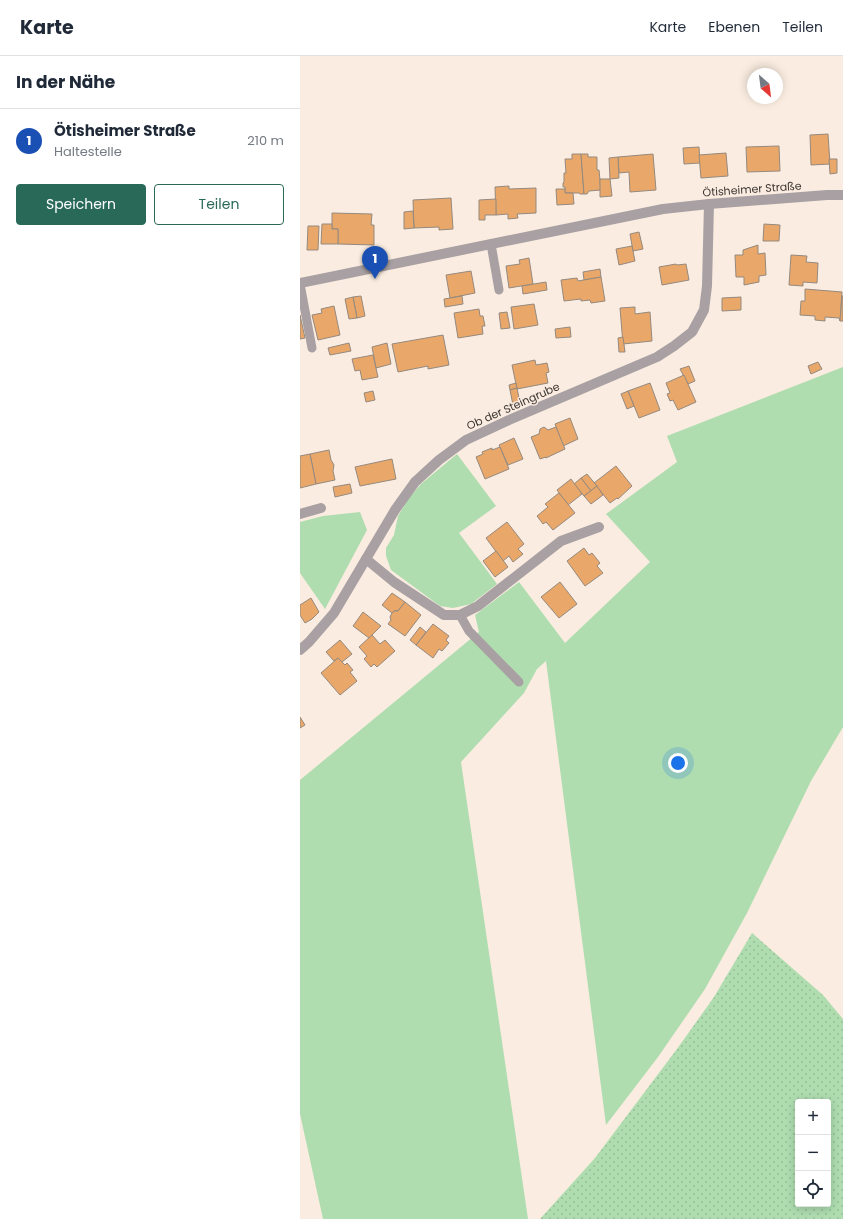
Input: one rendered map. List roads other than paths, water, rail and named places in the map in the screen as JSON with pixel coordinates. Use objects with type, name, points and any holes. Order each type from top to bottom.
[{"type":"street","name":"Ötisheimer Straße","points":[[300,284],[663,209],[708,204],[843,195]]},
{"type":"street","name":"Ob der Steingrube","points":[[300,650],[309,642],[334,613],[395,510],[415,482],[439,460],[466,440],[509,420],[657,357],[692,332],[704,310],[708,286],[708,204]]},
{"type":"street","points":[[300,514],[321,508]]},
{"type":"street","points":[[366,559],[394,582],[444,615],[460,615],[478,606],[561,541],[599,527]]},
{"type":"lane","points":[[491,244],[498,290]]},
{"type":"lane","points":[[300,284],[312,348]]},
{"type":"lane","points":[[460,615],[469,631],[519,682]]},
{"type":"place","name":"Ötisheimer Straße","points":[[375,279]]}]
